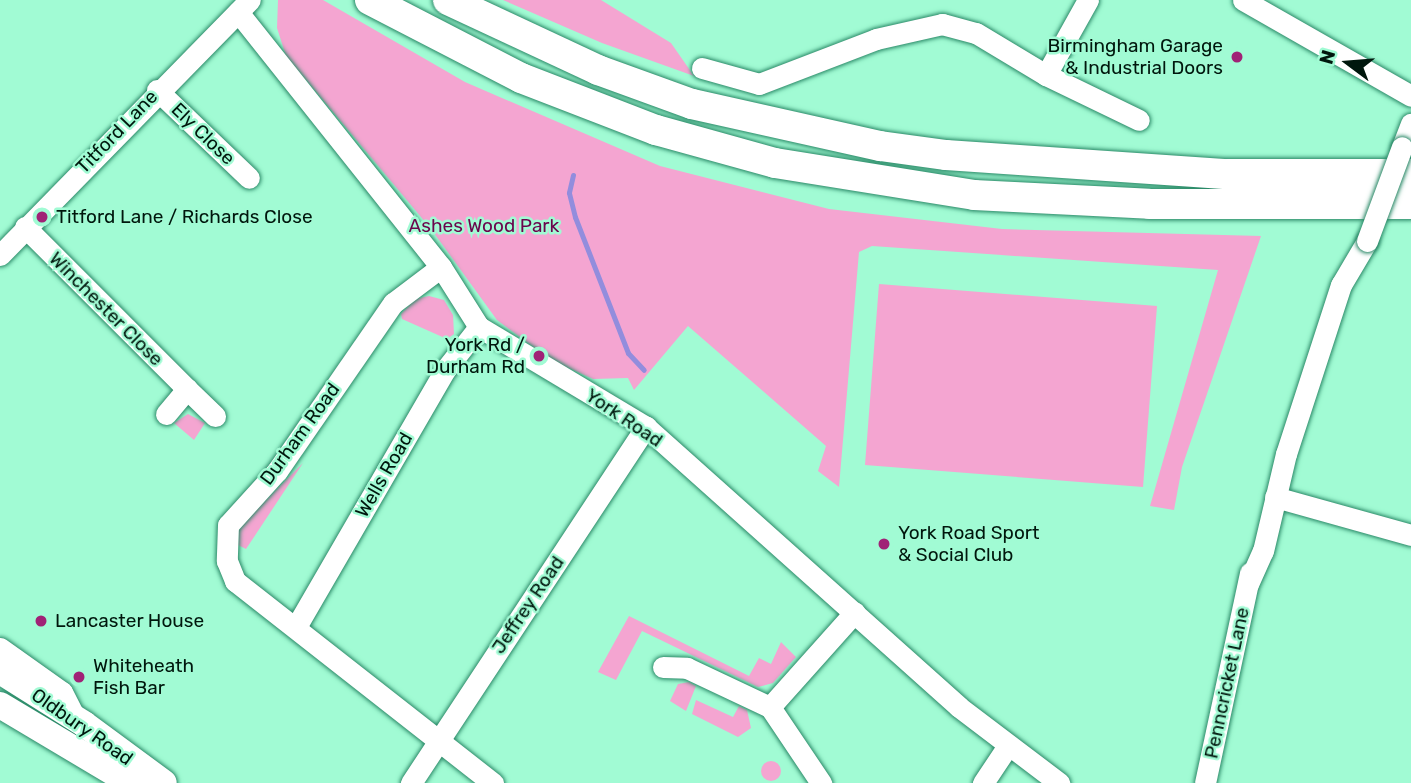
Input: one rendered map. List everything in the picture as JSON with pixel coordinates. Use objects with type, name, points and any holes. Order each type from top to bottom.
[{"type":"highway","points":[[448,0],[598,70],[692,104],[880,146],[946,155],[1227,174],[1407,161]]},
{"type":"highway","points":[[381,7],[521,78],[656,130],[753,158],[882,184],[974,195],[1149,204],[1411,204]]},
{"type":"main road","name":"Oldbury Road","points":[[0,671],[75,717],[164,783]]},
{"type":"main road","name":"Oldbury Road","points":[[0,705],[131,783]]},
{"type":"street","points":[[1046,75],[1088,0]]},
{"type":"street","points":[[1243,0],[1411,96]]},
{"type":"street","name":"Titford Lane","points":[[0,255],[157,90],[244,6]]},
{"type":"street","name":"York Road","points":[[244,6],[441,267],[479,327],[646,427],[1007,747],[1059,783]]},
{"type":"street","points":[[702,68],[758,84],[876,39],[942,24],[976,33],[1046,75],[1139,120]]},
{"type":"street","name":"Ely Close","points":[[157,90],[250,178]]},
{"type":"street","name":"Penncricket Lane","points":[[1205,783],[1248,584],[1253,549],[1272,507],[1341,285],[1407,161],[1411,124]]},
{"type":"street","name":"Winchester Close","points":[[25,227],[215,416]]},
{"type":"street","name":"Durham Road","points":[[441,267],[393,303],[277,471],[228,525],[227,561],[235,581],[494,783]]},
{"type":"street","name":"Wells Road","points":[[296,627],[445,370],[479,327]]},
{"type":"street","points":[[166,414],[187,389]]},
{"type":"street","name":"Jeffrey Road","points":[[411,783],[646,427]]},
{"type":"street","points":[[1272,507],[1411,535]]},
{"type":"street","points":[[770,707],[855,612]]},
{"type":"street","points":[[0,648],[62,692],[75,717]]},
{"type":"street","points":[[663,667],[687,668],[770,707],[821,783]]},
{"type":"street","points":[[983,783],[1007,747]]},
{"type":"green space","name":"Ashes Wood Park","points":[[278,0],[323,0],[465,82],[660,166],[829,209],[1002,229],[1261,236],[1182,467],[1174,510],[1150,506],[1218,270],[872,246],[859,252],[839,487],[818,471],[826,446],[688,326],[634,390],[628,378],[593,379],[551,360],[497,320],[431,229],[286,56],[277,28]]},
{"type":"green space","points":[[503,0],[601,0],[671,43],[694,76],[602,43]]},
{"type":"green space","points":[[879,284],[1157,306],[1143,487],[865,465]]},
{"type":"green space","points":[[429,296],[444,300],[453,315],[454,334],[447,339],[402,319],[401,314],[415,299]]},
{"type":"green space","points":[[188,414],[205,423],[194,440],[174,423]]},
{"type":"green space","points":[[303,463],[246,549],[238,545],[239,530],[247,519]]},
{"type":"green space","points":[[629,616],[749,676],[759,658],[771,664],[781,642],[796,657],[773,683],[758,687],[642,631],[616,680],[598,672]]},
{"type":"green space","points":[[689,682],[696,686],[686,711],[670,701],[678,684]]},
{"type":"green space","points":[[696,700],[733,717],[739,706],[747,710],[751,728],[738,737],[692,714]]},
{"type":"green space","points":[[771,761],[778,764],[781,771],[778,778],[771,781],[764,778],[761,771],[764,764]]},
{"type":"waterway","points":[[573,175],[569,193],[575,217],[628,353],[644,370]]},
{"type":"place","name":"Birmingham Garage & Industrial Doors","points":[[1237,57]]},
{"type":"place","name":"Titford Lane / Richards Close","points":[[42,217]]},
{"type":"place","name":"York Rd / Durham Rd","points":[[539,356]]},
{"type":"place","name":"York Road Sport & Social Club","points":[[884,544]]},
{"type":"place","name":"Lancaster House","points":[[41,621]]},
{"type":"place","name":"Whiteheath Fish Bar","points":[[79,677]]}]
